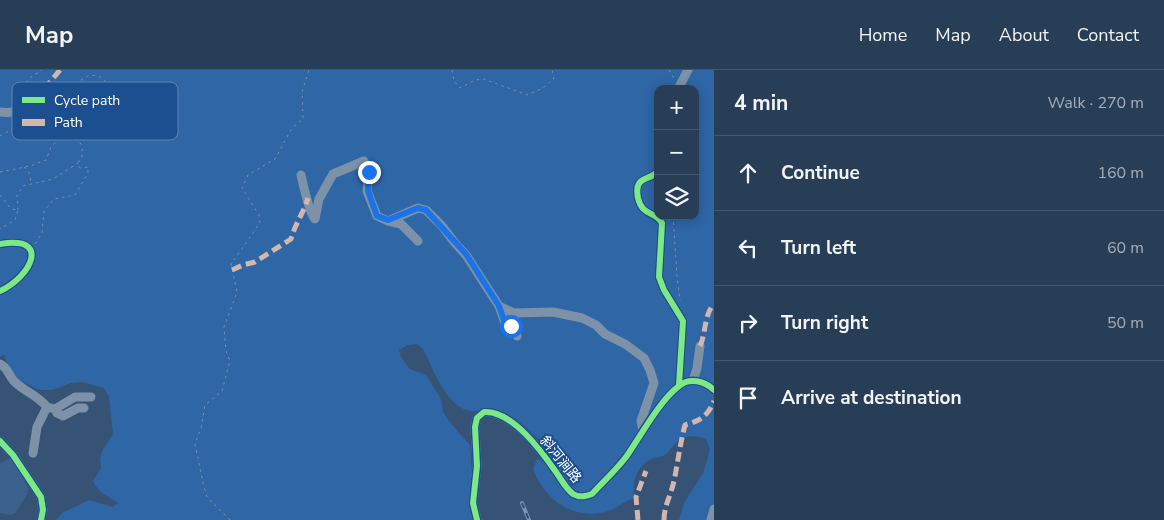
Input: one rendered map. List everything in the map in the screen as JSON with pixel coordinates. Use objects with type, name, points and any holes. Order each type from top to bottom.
[{"type":"street","points":[[680,85],[688,70]]},
{"type":"street","points":[[301,176],[312,217],[315,219],[320,199],[333,174],[364,161],[369,172],[368,191],[377,216],[401,224],[418,241]]},
{"type":"street","points":[[655,175],[642,180],[639,185],[638,194],[643,210],[658,217],[662,223],[659,276],[664,290],[683,321],[679,385],[692,381],[705,384],[714,390]]},
{"type":"street","points":[[388,220],[418,208],[426,210],[466,254],[499,306],[505,323],[511,326],[518,336]]},
{"type":"street","points":[[0,244],[22,244],[30,249],[33,254],[32,259],[19,279],[0,291]]},
{"type":"street","points":[[499,306],[514,313],[553,312],[582,318],[596,325],[605,334],[625,344],[644,358],[654,383],[641,422],[643,430]]},
{"type":"street","points":[[692,381],[697,368],[700,346]]},
{"type":"street","points":[[0,364],[4,366],[15,383],[38,397],[57,413],[63,416],[78,408],[84,408]]},
{"type":"street","name":"斜河涧路","points":[[477,520],[473,503],[477,457],[475,428],[477,418],[484,412],[498,414],[516,425],[542,454],[573,494],[581,497],[592,494],[624,459],[643,430],[679,385]]},
{"type":"street","points":[[34,453],[37,428],[51,408],[75,397],[91,397]]},
{"type":"street","points":[[0,441],[13,455],[41,497],[43,510],[41,520]]},
{"type":"street","points":[[711,520],[714,509]]},
{"type":"path","points":[[26,82],[30,76],[42,70]]},
{"type":"path","points":[[230,520],[207,498],[195,444],[201,428],[205,405],[222,391],[230,361],[226,351],[224,326],[237,292],[231,264],[260,223],[259,215],[242,188],[248,175],[275,158],[292,128],[303,119],[302,92],[309,70]]},
{"type":"path","points":[[452,70],[454,81],[460,88],[475,80],[484,79],[527,95],[543,88],[554,79],[552,70]]},
{"type":"path","points":[[670,70],[677,85]]},
{"type":"path","points":[[78,82],[90,75],[99,76],[106,82]]},
{"type":"path","points":[[0,136],[12,129]]},
{"type":"path","points":[[0,172],[46,160],[51,147],[58,140]]},
{"type":"path","points":[[0,229],[15,220],[18,210],[17,194],[23,186],[53,179],[78,163],[83,154],[81,144],[76,140]]},
{"type":"path","points":[[30,249],[42,233],[44,211],[54,199],[75,195],[88,173],[88,167],[80,168],[78,163]]},
{"type":"path","points":[[24,167],[28,169],[31,184]]},
{"type":"path","points":[[0,195],[11,208],[18,210]]},
{"type":"path","points":[[673,220],[680,303]]},
{"type":"shaded area","points":[[0,70],[714,70],[714,520],[679,520],[684,503],[703,473],[710,450],[706,439],[696,436],[683,438],[665,455],[646,462],[636,476],[634,498],[605,512],[593,514],[571,510],[561,505],[544,490],[533,469],[537,459],[543,461],[554,456],[526,427],[510,415],[493,409],[468,411],[453,402],[443,388],[423,349],[417,344],[408,345],[399,350],[401,357],[410,369],[426,375],[441,399],[443,412],[470,445],[472,476],[469,504],[470,513],[474,520],[56,520],[62,513],[89,500],[113,507],[118,503],[100,491],[93,481],[101,468],[100,459],[102,451],[113,434],[109,397],[104,388],[82,382],[71,383],[52,390],[40,390],[20,381],[9,367],[4,355],[0,357]]},
{"type":"shaded area","points":[[11,458],[28,488],[27,495],[15,513],[11,515],[0,513],[0,463]]},
{"type":"railway","points":[[522,503],[529,520]]},
{"type":"marked path","points":[[50,82],[60,70]]},
{"type":"marked path","points":[[232,270],[255,262],[291,239],[308,198]]},
{"type":"marked path","points":[[700,346],[708,313],[714,304]]},
{"type":"marked path","points":[[664,520],[685,425],[703,417],[709,411],[714,401]]},
{"type":"marked path","points":[[638,520],[636,497],[646,471]]},
{"type":"cycle path","points":[[654,175],[641,181],[637,190],[642,208],[662,223],[659,277],[664,290],[683,321],[679,385]]},
{"type":"cycle path","points":[[0,244],[16,243],[26,246],[31,251],[31,259],[27,268],[11,285],[0,291]]},
{"type":"cycle path","points":[[477,520],[473,503],[477,466],[475,427],[477,418],[484,412],[495,413],[515,425],[543,454],[568,489],[573,494],[583,496],[592,494],[618,467],[658,409],[679,386],[683,383],[697,381],[706,384],[714,390]]},
{"type":"cycle path","points":[[0,441],[13,455],[41,497],[43,510],[41,520]]},
{"type":"route","points":[[369,172],[368,191],[377,216],[388,220],[418,208],[426,210],[466,254],[490,288],[505,323],[511,326]]}]
